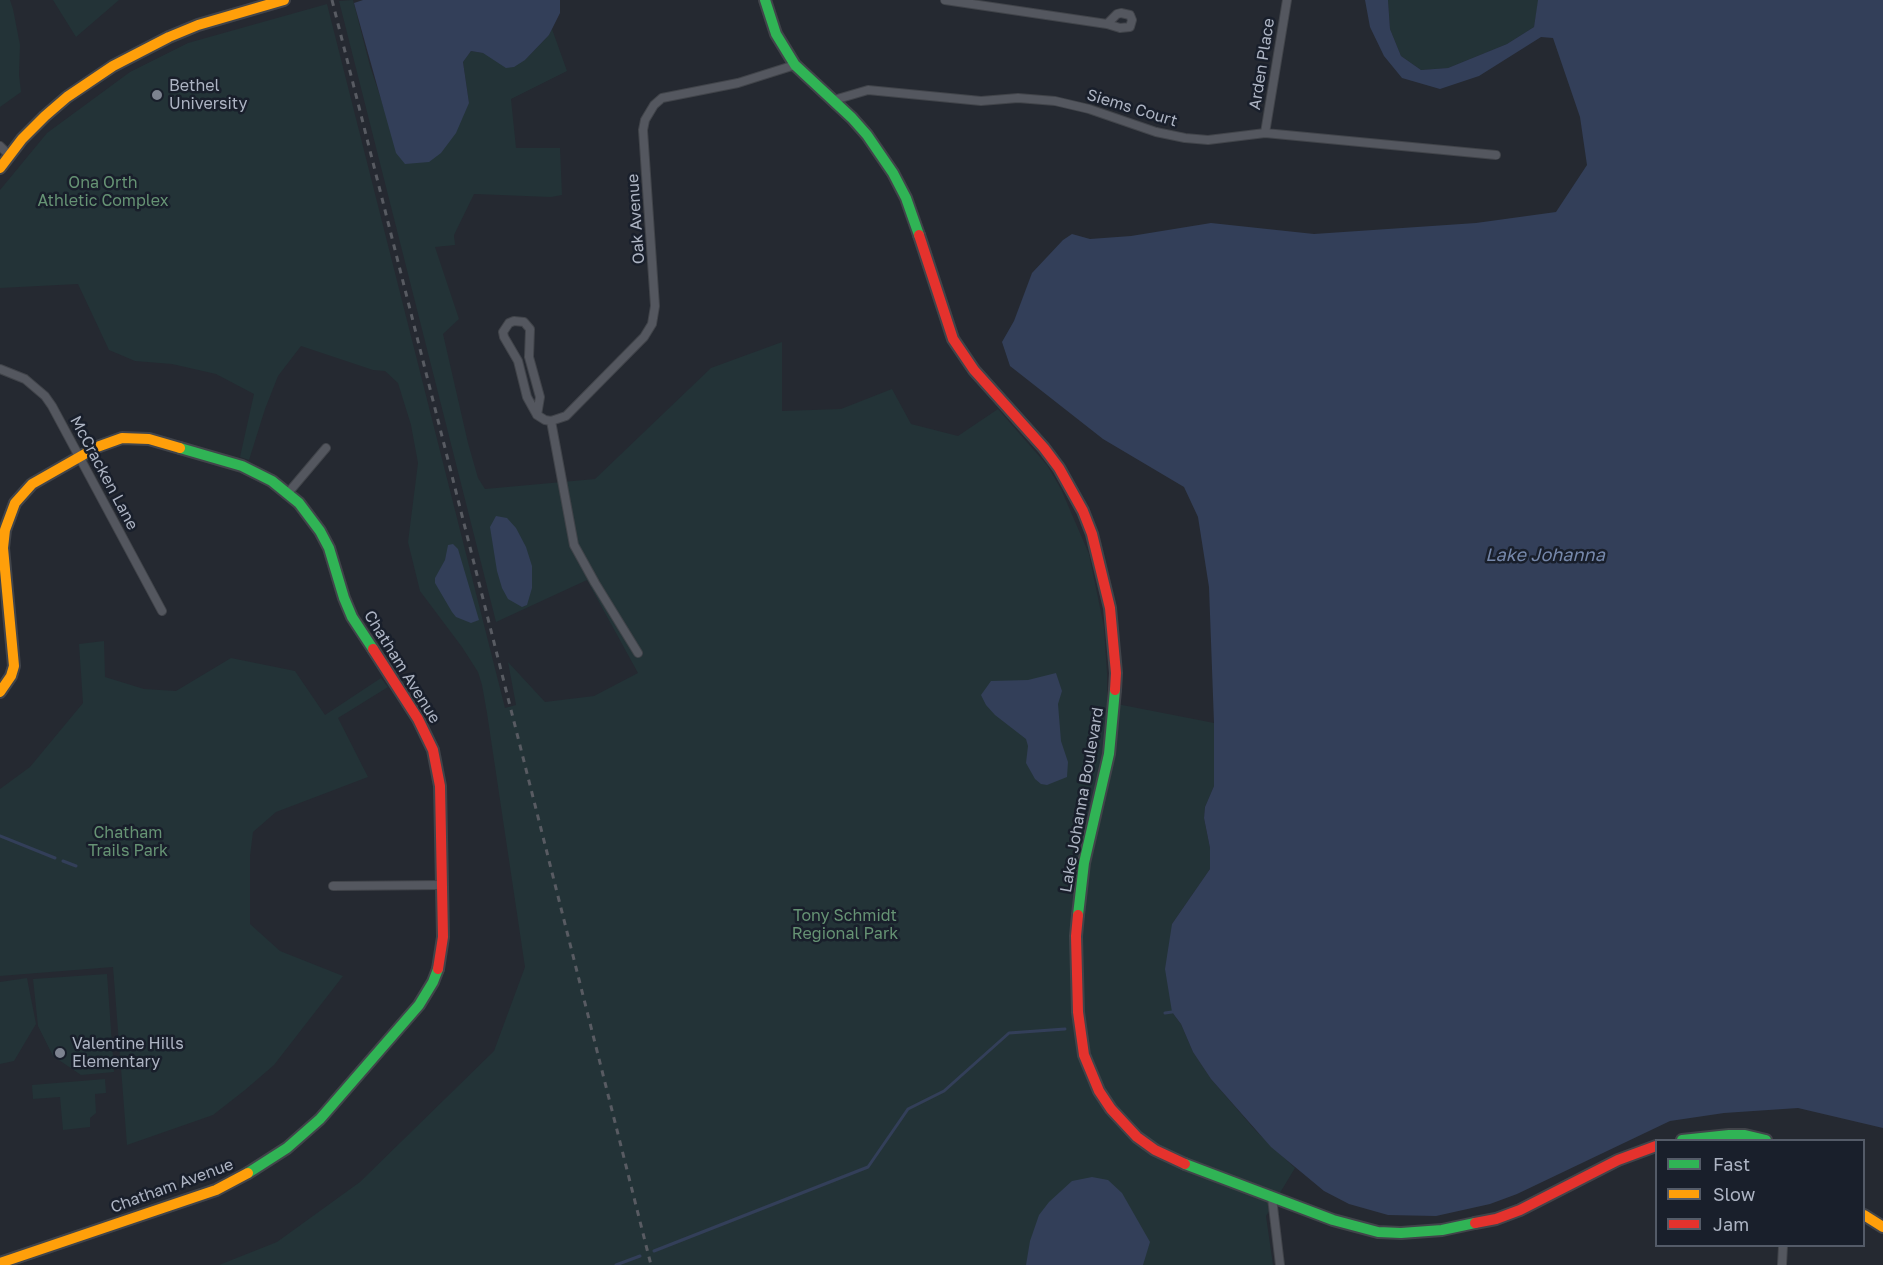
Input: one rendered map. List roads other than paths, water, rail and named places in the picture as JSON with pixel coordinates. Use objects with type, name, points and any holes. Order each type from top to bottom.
[{"type":"street","points":[[0,168],[22,139],[60,104],[113,66],[198,25],[284,0]]},
{"type":"street","name":"Lake Johanna Boulevard","points":[[765,0],[776,34],[795,65],[834,100],[867,135],[880,153],[906,198],[948,325],[961,352],[1059,468],[1083,511],[1099,558],[1110,608],[1114,640],[1115,703],[1109,754],[1084,863],[1076,936],[1078,1020],[1084,1055],[1090,1073],[1111,1109],[1137,1137],[1186,1165],[1355,1227],[1378,1232],[1401,1233],[1474,1225],[1520,1210],[1618,1160],[1655,1146]]},
{"type":"street","points":[[945,0],[1107,24]]},
{"type":"street","name":"Arden Place","points":[[1265,133],[1287,0]]},
{"type":"street","name":"Oak Avenue","points":[[551,420],[566,416],[644,337],[652,324],[655,306],[643,130],[645,120],[654,105],[662,98],[738,83],[795,65]]},
{"type":"street","name":"Siems Court","points":[[834,100],[868,90],[981,101],[1018,98],[1048,100],[1080,106],[1156,132],[1185,138],[1208,140],[1265,133],[1496,155]]},
{"type":"street","points":[[0,146],[9,156]]},
{"type":"street","points":[[537,415],[540,397],[529,357],[530,329],[524,322],[514,321],[506,327],[504,337],[518,361],[527,397],[537,415],[544,420],[551,420],[574,545],[638,652]]},
{"type":"street","name":"McCracken Lane","points":[[0,369],[25,379],[45,396],[80,456],[162,612]]},
{"type":"street","name":"Chatham Avenue","points":[[0,692],[14,666],[3,548],[5,530],[15,503],[32,484],[97,447],[122,438],[149,439],[242,466],[288,493],[310,516],[329,548],[352,617],[418,719],[433,750],[440,786],[442,885],[442,951],[434,982],[419,1005],[308,1131],[263,1165],[216,1190],[0,1263]]},
{"type":"street","points":[[288,493],[326,448]]},
{"type":"street","points":[[333,886],[442,885]]},
{"type":"street","points":[[1691,1139],[1729,1135],[1761,1139]]},
{"type":"street","points":[[1272,1198],[1280,1265]]},
{"type":"street","points":[[1865,1216],[1883,1227]]},
{"type":"street","points":[[1782,1265],[1783,1247]]},
{"type":"water","points":[[363,0],[560,0],[560,13],[549,35],[525,60],[514,67],[506,68],[483,53],[471,51],[463,62],[469,103],[456,133],[441,153],[429,162],[405,164],[396,153],[354,3]]},
{"type":"water","name":"Lake Johanna","points":[[1365,0],[1388,0],[1390,29],[1401,56],[1421,70],[1448,68],[1507,44],[1534,27],[1538,0],[1883,0],[1883,1128],[1798,1108],[1724,1113],[1670,1121],[1517,1194],[1490,1204],[1436,1216],[1388,1215],[1349,1204],[1324,1191],[1271,1147],[1211,1079],[1193,1052],[1181,1024],[1172,1012],[1165,969],[1172,924],[1210,869],[1210,848],[1204,818],[1205,807],[1214,786],[1214,723],[1209,587],[1198,517],[1184,487],[1103,439],[1010,366],[1002,342],[1014,321],[1032,273],[1063,240],[1072,234],[1090,239],[1131,236],[1211,223],[1314,234],[1476,223],[1556,212],[1587,165],[1580,117],[1553,38],[1541,37],[1479,76],[1440,89],[1402,78],[1384,56],[1370,27]]},
{"type":"water","points":[[496,516],[507,518],[516,528],[526,547],[532,566],[532,588],[527,605],[522,607],[508,599],[497,571],[490,527]]},
{"type":"water","points":[[453,544],[458,549],[479,620],[471,623],[456,617],[435,583],[435,578],[445,560],[448,545]]},
{"type":"water","points":[[1056,673],[1062,691],[1058,704],[1061,741],[1068,762],[1067,777],[1047,785],[1035,779],[1026,763],[1028,746],[1026,739],[995,715],[981,695],[991,681],[1028,680]]},
{"type":"water","points":[[1092,1177],[1108,1180],[1122,1193],[1150,1242],[1143,1265],[1026,1265],[1030,1241],[1039,1215],[1049,1202],[1072,1181]]},
{"type":"waterway","points":[[0,836],[55,858]]},
{"type":"waterway","points":[[63,861],[76,866]]},
{"type":"waterway","points":[[1165,1013],[1172,1012]]},
{"type":"waterway","points":[[654,1251],[868,1167],[908,1109],[944,1091],[1009,1033],[1065,1029]]},
{"type":"waterway","points":[[616,1265],[640,1256]]},
{"type":"railway","points":[[332,0],[651,1265]]},
{"type":"place","name":"Bethel University","points":[[157,95]]},
{"type":"place","name":"Valentine Hills Elementary","points":[[60,1053]]},
{"type":"park label","name":"Ona Orth Athletic Complex","points":[[103,192]]},
{"type":"park label","name":"Chatham Trails Park","points":[[128,842]]},
{"type":"park label","name":"Tony Schmidt Regional Park","points":[[845,925]]}]
